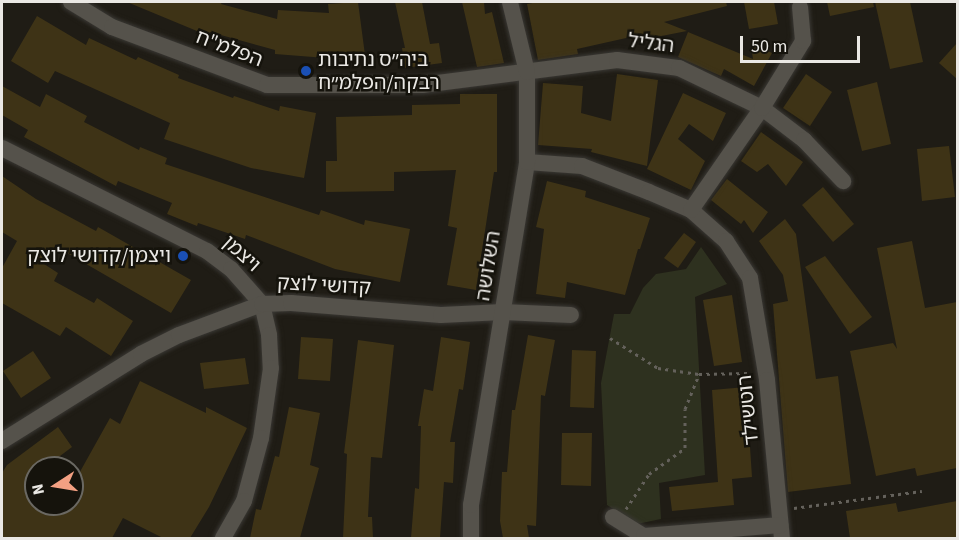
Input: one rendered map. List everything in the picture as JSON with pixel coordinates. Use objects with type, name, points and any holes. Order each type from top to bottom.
[{"type":"street","name":"הפלמ\"ח","points":[[72,2],[112,27],[267,85],[422,85],[527,72]]},
{"type":"street","name":"השלושה","points":[[471,538],[471,505],[527,162],[527,72],[510,2]]},
{"type":"street","points":[[527,162],[582,166],[691,210],[762,108],[803,41],[800,7]]},
{"type":"street","name":"הגליל","points":[[527,72],[617,60],[679,68],[762,108],[804,140],[843,182]]},
{"type":"street","name":"ויצמן","points":[[2,148],[207,251],[231,269],[262,304],[269,335],[271,368],[261,438],[244,501],[223,538]]},
{"type":"street","name":"רוטשילד","points":[[691,210],[726,241],[750,278],[766,372],[781,525]]},
{"type":"street","name":"קדושי לוצק","points":[[2,441],[141,354],[179,335],[262,304],[291,303],[441,315],[503,312],[571,315]]},
{"type":"street","points":[[616,519],[644,536],[781,525]]},
{"type":"path","points":[[610,338],[658,368],[699,374],[766,372]]},
{"type":"path","points":[[616,519],[649,474],[685,448],[685,409],[699,374]]},
{"type":"path","points":[[781,525],[922,491]]},
{"type":"green space","points":[[701,247],[727,284],[695,297],[705,475],[659,483],[661,519],[637,524],[607,505],[601,383],[614,314],[630,314],[643,288],[656,274],[686,269]]},
{"type":"building","points":[[127,2],[222,2],[221,4],[277,19],[278,10],[329,13],[328,4],[358,2],[365,55],[334,59],[334,52],[328,51],[326,58],[275,54],[275,50],[210,32],[209,36]]},
{"type":"building","points":[[395,2],[422,2],[430,44],[439,43],[442,63],[405,68],[402,48],[405,48]]},
{"type":"building","points":[[462,2],[484,2],[485,14],[492,12],[504,63],[477,67]]},
{"type":"building","points":[[538,2],[726,2],[727,6],[664,22],[687,31],[646,39],[644,34],[577,49],[578,54],[538,60],[527,4]]},
{"type":"building","points":[[744,2],[774,2],[778,24],[749,29]]},
{"type":"building","points":[[827,2],[873,2],[874,7],[830,16]]},
{"type":"building","points":[[875,2],[910,2],[923,62],[890,69]]},
{"type":"building","points":[[37,16],[86,45],[89,38],[136,60],[138,57],[179,75],[178,78],[233,98],[234,96],[279,111],[280,106],[316,113],[304,178],[251,168],[164,139],[170,123],[55,71],[48,83],[11,61]]},
{"type":"building","points":[[688,32],[753,59],[752,52],[756,45],[772,53],[754,86],[724,69],[721,76],[678,57]]},
{"type":"building","points":[[957,43],[957,79],[939,63]]},
{"type":"building","points":[[617,74],[658,80],[647,166],[591,152],[592,149],[538,145],[543,83],[583,86],[581,113],[611,121]]},
{"type":"building","points":[[806,74],[832,92],[810,126],[783,108]]},
{"type":"building","points":[[877,82],[891,144],[862,151],[847,90]]},
{"type":"building","points":[[2,86],[40,107],[46,94],[87,116],[84,122],[139,150],[140,147],[167,158],[165,164],[319,215],[321,210],[364,225],[365,220],[410,229],[400,282],[335,269],[246,235],[245,239],[198,223],[197,226],[167,214],[172,203],[118,181],[116,186],[24,137],[28,130],[2,115]]},
{"type":"building","points":[[683,93],[726,113],[713,141],[689,124],[678,139],[705,161],[691,190],[647,169]]},
{"type":"building","points":[[460,94],[497,94],[497,172],[494,172],[476,290],[447,285],[457,228],[448,226],[456,170],[394,172],[394,191],[326,192],[326,161],[337,161],[336,117],[412,115],[412,105],[460,104]]},
{"type":"building","points":[[761,132],[803,162],[786,186],[768,164],[757,172],[741,161]]},
{"type":"building","points":[[949,146],[955,197],[922,201],[917,149]]},
{"type":"building","points":[[2,176],[36,199],[96,231],[98,227],[191,280],[171,313],[55,246],[44,264],[58,273],[54,281],[94,303],[97,298],[133,321],[111,356],[66,327],[60,336],[2,303],[2,268],[17,241],[2,232]]},
{"type":"building","points":[[727,179],[768,212],[753,233],[744,220],[741,224],[711,200]]},
{"type":"building","points":[[547,181],[586,191],[585,197],[650,218],[640,249],[638,249],[625,295],[567,282],[565,298],[536,294],[544,229],[536,227]]},
{"type":"building","points":[[823,187],[854,224],[833,242],[802,205]]},
{"type":"building","points":[[785,219],[796,234],[816,379],[838,376],[851,484],[788,492],[773,304],[788,301],[783,275],[759,241]]},
{"type":"building","points":[[684,233],[696,242],[678,268],[664,258]]},
{"type":"building","points":[[912,241],[925,308],[957,302],[957,468],[917,476],[915,468],[876,476],[850,351],[893,343],[897,349],[877,248]]},
{"type":"building","points":[[825,256],[872,317],[850,334],[805,267]]},
{"type":"building","points":[[732,295],[742,362],[714,366],[703,300]]},
{"type":"building","points":[[528,335],[555,340],[545,396],[541,395],[536,526],[527,525],[529,538],[503,538],[500,521],[502,472],[507,472],[512,410],[515,410]]},
{"type":"building","points":[[301,337],[333,339],[330,381],[298,379]]},
{"type":"building","points":[[441,337],[470,342],[463,390],[459,389],[450,442],[455,442],[453,483],[444,482],[440,538],[411,538],[415,488],[419,489],[421,426],[418,426],[424,389],[433,391]]},
{"type":"building","points":[[358,340],[394,345],[382,458],[371,457],[368,517],[372,517],[373,538],[343,538],[347,454],[344,453]]},
{"type":"building","points":[[572,350],[596,351],[594,408],[570,407]]},
{"type":"building","points":[[33,351],[51,378],[21,398],[3,371]]},
{"type":"building","points":[[245,358],[249,384],[204,389],[200,363]]},
{"type":"building","points":[[140,381],[206,413],[206,407],[247,428],[209,507],[190,538],[163,538],[123,518],[112,538],[2,538],[2,473],[7,465],[58,427],[72,447],[60,456],[24,456],[24,516],[84,516],[84,465],[110,418],[120,424]]},
{"type":"building","points":[[746,387],[752,477],[732,479],[734,505],[672,511],[669,487],[718,482],[712,390]]},
{"type":"building","points":[[289,407],[320,413],[310,465],[319,468],[300,538],[250,538],[256,509],[261,510],[275,456],[279,457]]},
{"type":"building","points":[[562,433],[592,433],[591,486],[561,485]]},
{"type":"building","points":[[957,501],[957,538],[850,538],[846,511],[896,503],[898,512]]},
{"type":"place","name":"ביה״ס נתיבות רבקה/הפלמ״ח","points":[[306,71]]},
{"type":"place","name":"ויצמן/קדושי לוצק","points":[[183,256]]}]
